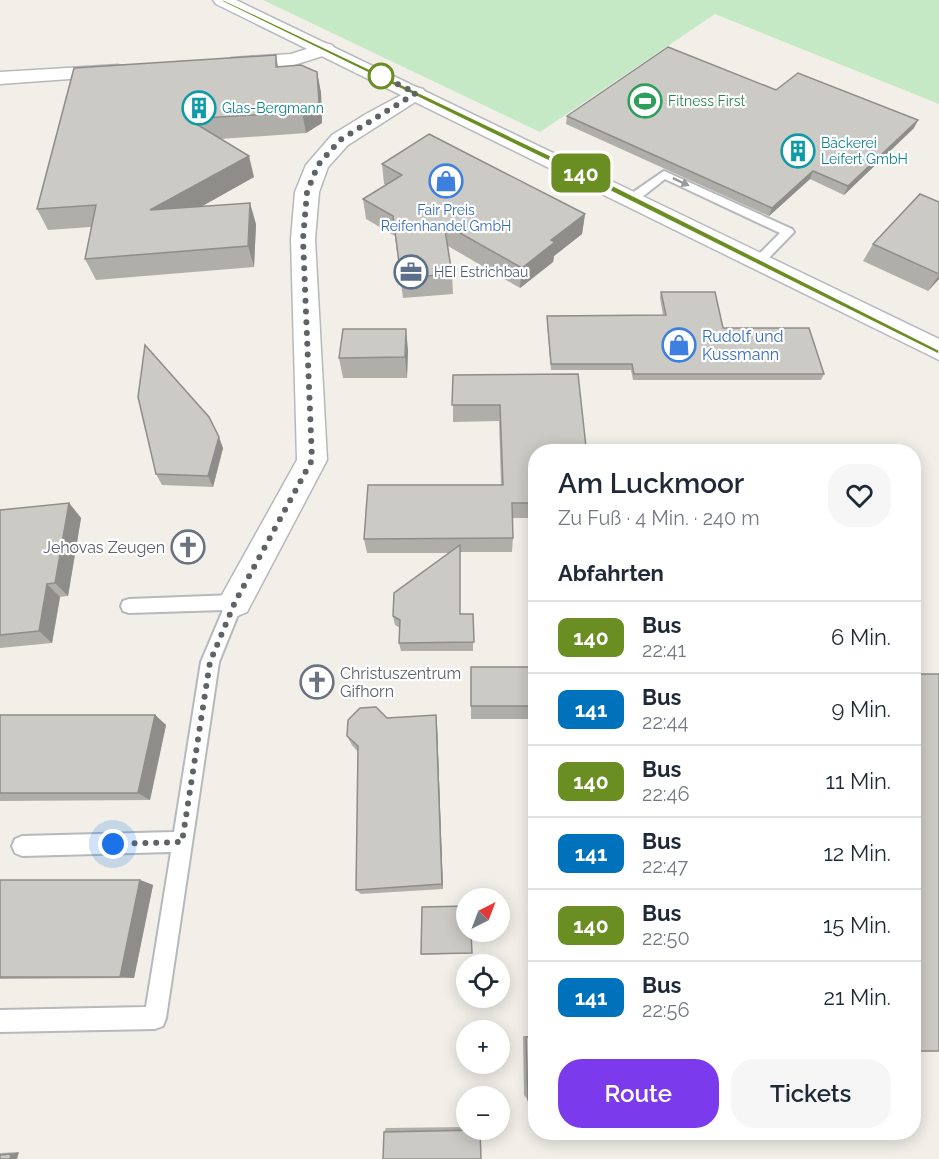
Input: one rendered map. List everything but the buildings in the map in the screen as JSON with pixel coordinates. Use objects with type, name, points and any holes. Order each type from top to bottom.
[{"type":"street","points":[[222,0],[309,56],[416,93],[939,350]]},
{"type":"street","points":[[211,66],[309,56]]},
{"type":"street","points":[[0,78],[141,70]]},
{"type":"street","points":[[235,602],[312,460],[303,239],[307,192],[318,165],[340,140],[416,93]]},
{"type":"lane","points":[[633,198],[664,174],[788,232],[759,261]]},
{"type":"lane","points":[[0,1021],[155,1018],[210,662],[235,602],[129,606]]},
{"type":"lane","points":[[22,846],[182,842]]},
{"type":"green space","points":[[263,0],[939,0],[939,104],[715,14],[540,132]]},
{"type":"bus line","name":"140","points":[[222,0],[939,350]]},
{"type":"place","name":"Fitness First","points":[[645,101]]},
{"type":"place","name":"Glas-Bergmann","points":[[199,108]]},
{"type":"place","name":"Bäckerei Leifert GmbH","points":[[798,151]]},
{"type":"place","name":"Fair Preis Reifenhandel GmbH","points":[[446,181]]},
{"type":"place","name":"HEI Estrichbau","points":[[411,272]]},
{"type":"place","name":"Rudolf und Kussmann","points":[[679,345]]},
{"type":"place","name":"Jehovas Zeugen","points":[[188,547]]},
{"type":"place","name":"Christuszentrum Gifhorn","points":[[317,682]]},
{"type":"route","points":[[113,844],[182,842],[210,662],[235,602],[312,460],[303,239],[307,192],[318,165],[340,140],[416,93],[381,76]]}]
